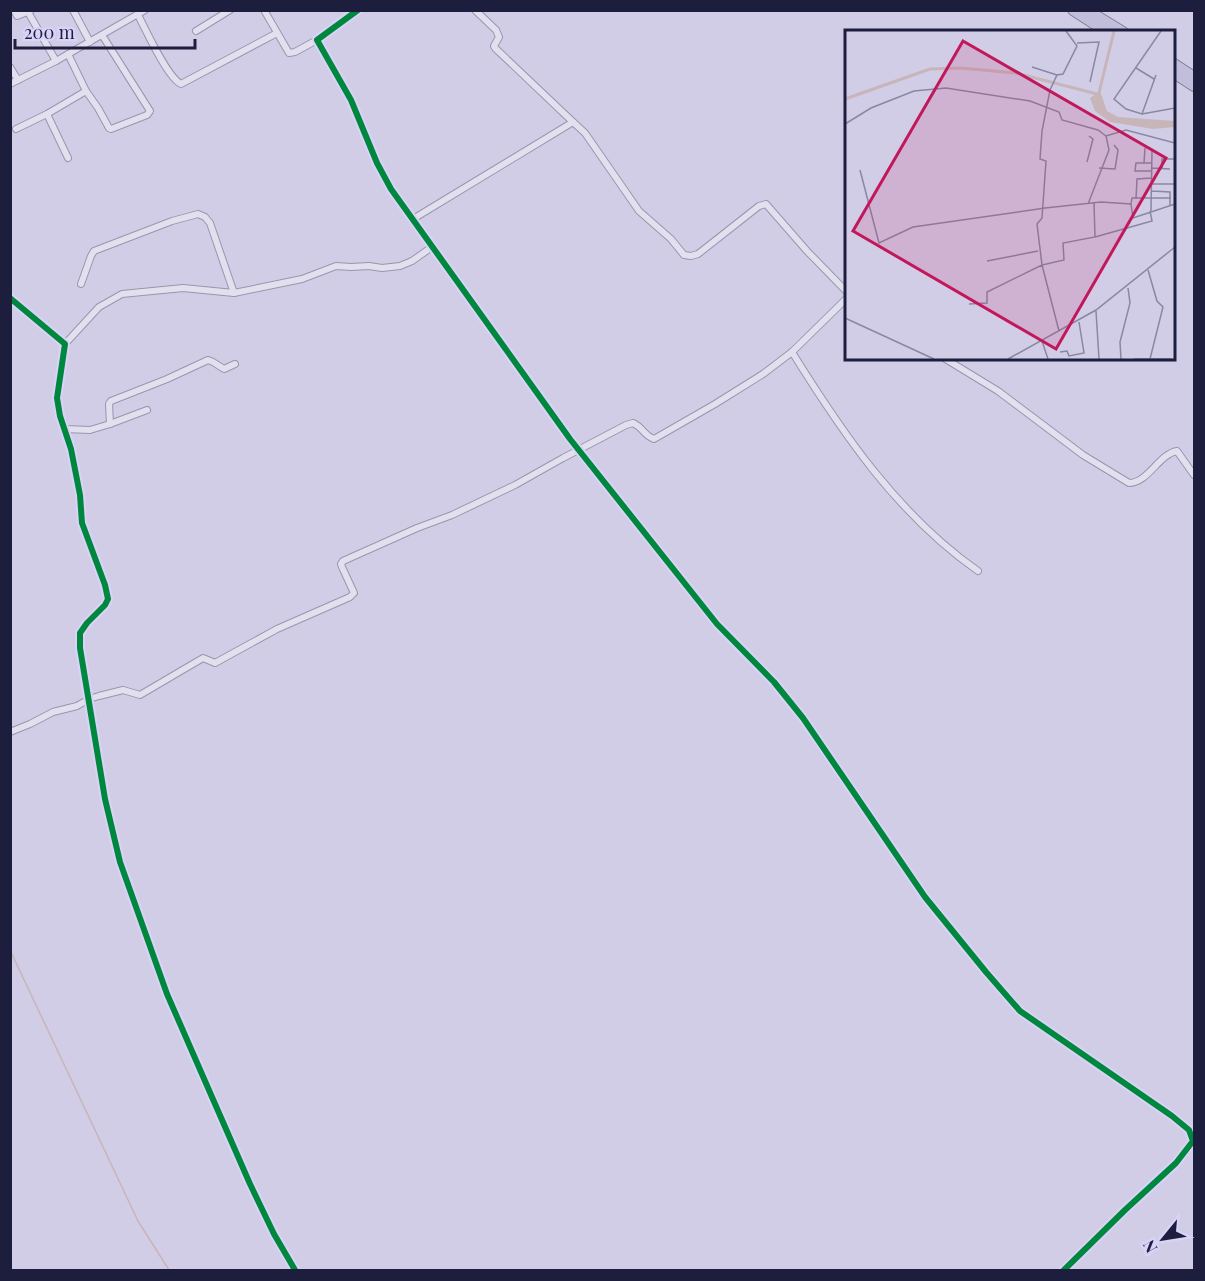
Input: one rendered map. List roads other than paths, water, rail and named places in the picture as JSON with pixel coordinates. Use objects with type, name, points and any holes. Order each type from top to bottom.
[{"type":"highway","points":[[1087,10],[1120,30]]},
{"type":"highway","points":[[1074,11],[1104,30]]},
{"type":"highway","points":[[1175,66],[1194,83]]},
{"type":"highway","points":[[1175,74],[1194,83]]},
{"type":"street","points":[[73,10],[90,42]]},
{"type":"street","points":[[10,84],[56,61],[145,10]]},
{"type":"street","points":[[196,31],[230,10]]},
{"type":"street","points":[[264,10],[286,50],[291,53],[317,40],[358,10]]},
{"type":"street","points":[[475,10],[496,30],[499,37],[495,48],[585,133],[639,211],[671,239],[684,255],[698,255],[759,206],[766,204],[845,290]]},
{"type":"street","points":[[14,16],[29,11],[56,61]]},
{"type":"street","points":[[138,15],[170,74],[177,83],[181,84],[277,33]]},
{"type":"street","points":[[68,54],[86,92],[109,128],[147,115],[150,111],[102,35]]},
{"type":"street","points":[[317,40],[351,100],[377,163],[391,189],[432,247],[445,262],[570,439],[717,624],[774,682],[795,709],[859,798],[925,897],[1020,1011],[1190,1130],[1193,1141],[1176,1163],[1064,1270]]},
{"type":"street","points":[[10,67],[18,80]]},
{"type":"street","points":[[16,129],[86,92]]},
{"type":"street","points":[[47,114],[68,158]]},
{"type":"street","points":[[413,219],[573,122]]},
{"type":"street","points":[[81,284],[94,250],[172,221],[198,214],[205,217],[210,224],[234,293]]},
{"type":"street","points":[[295,1270],[274,1234],[250,1184],[167,994],[120,862],[105,799],[80,648],[80,633],[108,599],[82,524],[80,495],[57,398],[64,344],[99,307],[122,294],[183,288],[234,293],[302,279],[336,266],[382,268],[400,266],[412,261],[432,247]]},
{"type":"street","points":[[10,298],[64,344]]},
{"type":"street","points":[[10,732],[53,712],[77,706],[89,699],[119,690],[140,695],[203,658],[215,663],[277,629],[350,597],[354,593],[342,567],[343,561],[452,515],[515,485],[579,449],[633,423],[639,426],[647,436],[654,439],[763,374],[792,352],[845,300]]},
{"type":"street","points":[[792,352],[849,440],[883,482],[928,531],[978,571]]},
{"type":"street","points":[[110,424],[109,404],[111,401],[208,360],[224,369],[235,364]]},
{"type":"street","points":[[947,360],[998,391],[1074,449],[1129,483],[1140,479],[1175,451],[1194,475]]},
{"type":"street","points":[[65,429],[90,430],[147,411]]},
{"type":"waterway","points":[[10,950],[138,1221],[169,1270]]}]
